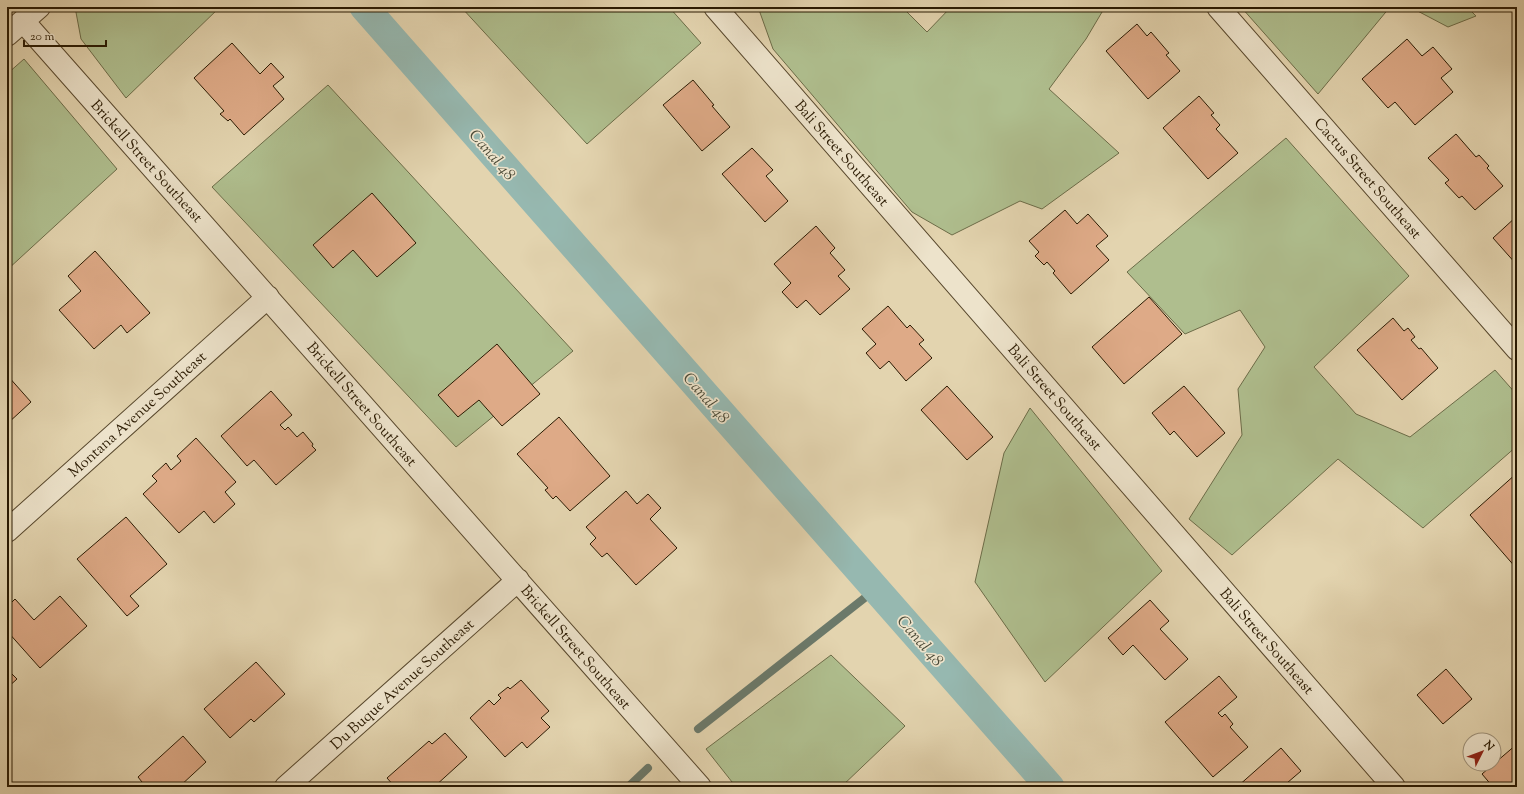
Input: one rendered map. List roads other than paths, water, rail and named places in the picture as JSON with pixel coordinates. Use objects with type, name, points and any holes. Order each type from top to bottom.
[{"type":"street","points":[[7,36],[39,7]]},
{"type":"street","name":"Bali Street Southeast","points":[[715,7],[1394,787]]},
{"type":"street","name":"Cactus Street Southeast","points":[[1218,7],[1517,349]]},
{"type":"street","name":"Brickell Street Southeast","points":[[23,21],[700,787]]},
{"type":"street","name":"Montana Avenue Southeast","points":[[7,531],[268,297]]},
{"type":"street","name":"Du Buque Avenue Southeast","points":[[286,787],[518,580]]},
{"type":"waterway","name":"Canal 48","points":[[364,7],[1050,787]]},
{"type":"waterway","points":[[373,17],[384,7]]},
{"type":"waterway","points":[[698,729],[876,589]]},
{"type":"waterway","points":[[628,787],[648,768]]}]
